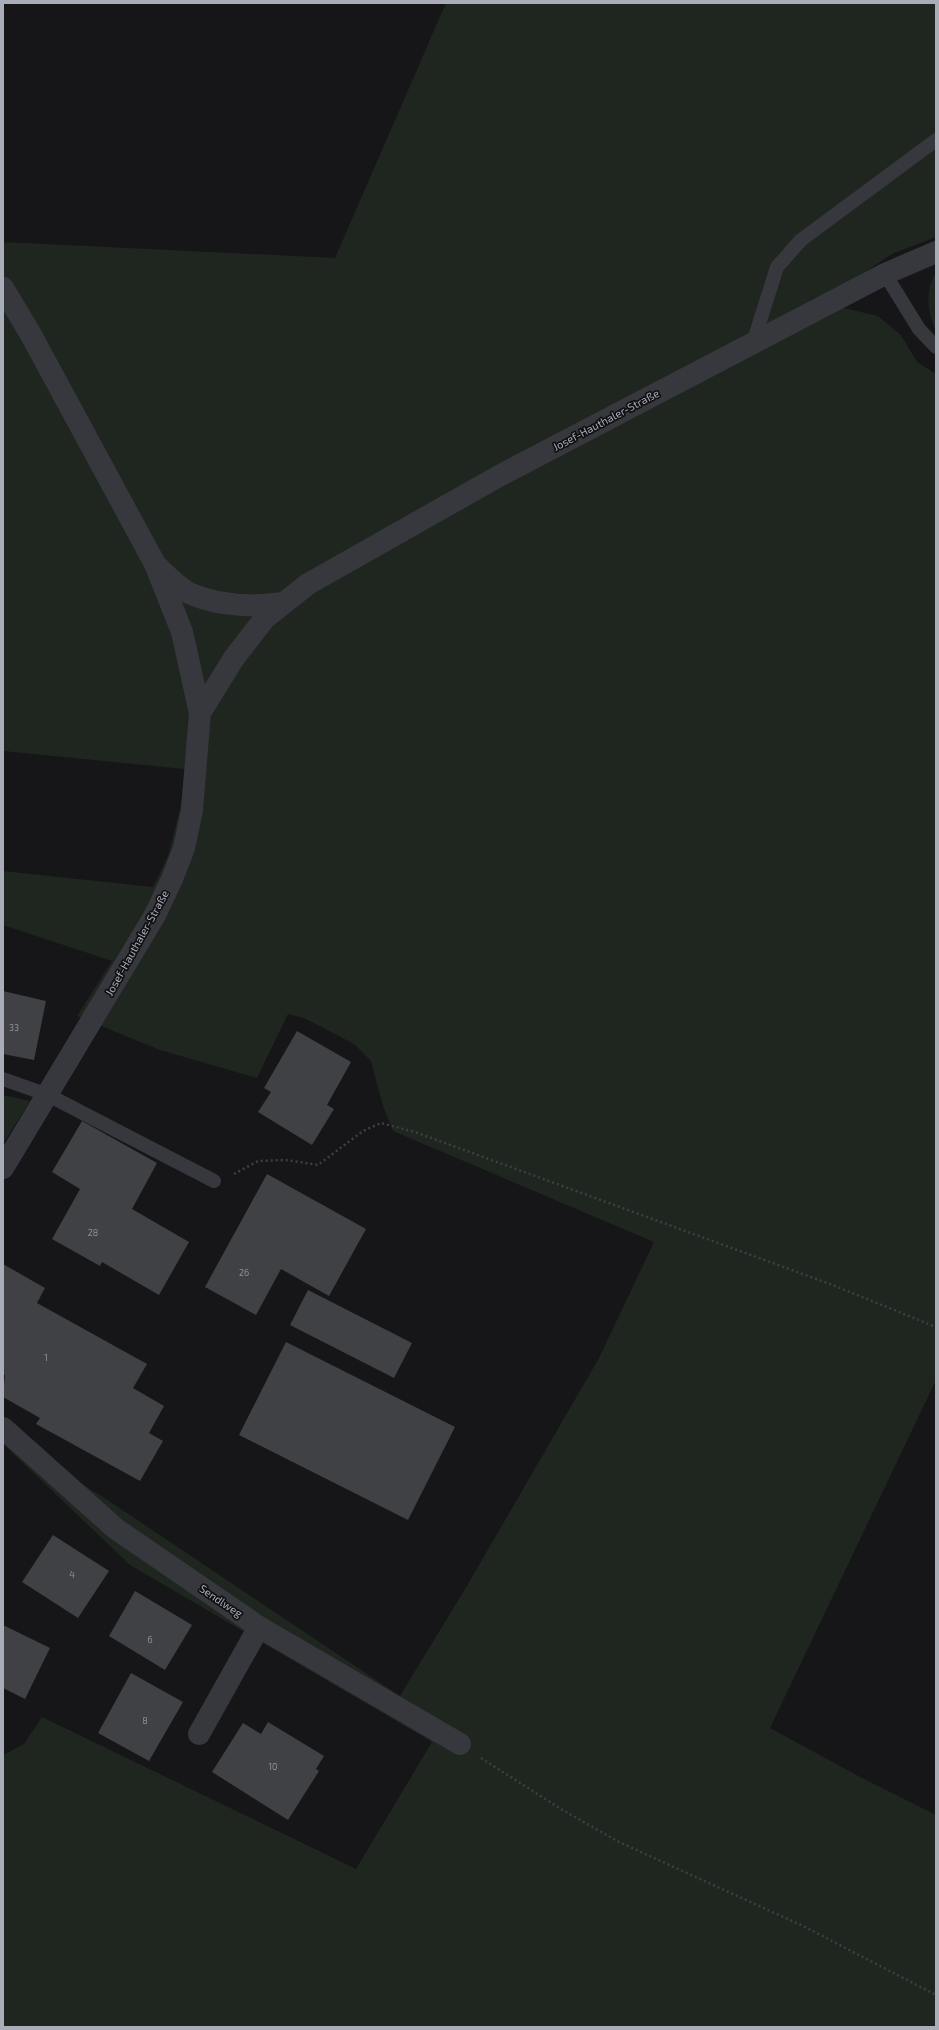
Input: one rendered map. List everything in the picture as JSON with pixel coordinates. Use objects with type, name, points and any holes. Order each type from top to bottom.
[{"type":"street","name":"Josef-Hauthaler-Straße","points":[[3,1168],[155,915],[172,879],[184,848],[192,810],[200,713],[234,658],[265,618],[308,584],[499,476],[885,274],[936,252]]},
{"type":"street","points":[[3,288],[53,374],[155,564],[182,632],[200,713]]},
{"type":"street","points":[[155,564],[170,579],[189,593],[223,603],[261,606],[284,603]]},
{"type":"street","name":"Sendlweg","points":[[3,1428],[116,1529],[259,1626],[460,1744]]},
{"type":"street","points":[[199,1734],[259,1626]]},
{"type":"lane","points":[[753,343],[777,268],[801,240],[936,140]]},
{"type":"lane","points":[[885,274],[919,329],[936,347]]},
{"type":"lane","points":[[3,1079],[48,1095],[214,1181]]},
{"type":"path","points":[[214,1181],[243,1171],[258,1161],[286,1160],[318,1165],[363,1131],[381,1123],[415,1132],[823,1282],[936,1327]]},
{"type":"path","points":[[460,1744],[561,1809],[619,1842],[803,1926],[936,1995]]},
{"type":"shaded area","points":[[446,3],[936,3],[936,237],[892,254],[862,274],[825,294],[810,300],[878,316],[901,335],[917,362],[936,374],[936,1380],[770,1728],[862,1778],[936,1815],[936,2027],[3,2027],[3,1755],[24,1744],[42,1717],[356,1869],[432,1742],[130,1565],[3,1444],[3,1434],[109,1501],[400,1696],[468,1584],[599,1358],[654,1242],[393,1131],[383,1106],[371,1061],[354,1044],[304,1018],[288,1014],[257,1078],[160,1050],[77,1016],[112,961],[3,925],[3,871],[153,887],[168,856],[180,809],[185,769],[3,751],[3,242],[335,258]]},
{"type":"shaded area","points":[[936,273],[936,330],[931,317],[928,301],[930,285]]},
{"type":"shaded area","points":[[3,1095],[30,1101],[3,1144]]},
{"type":"building","points":[[3,991],[46,1001],[34,1060],[3,1054]]},
{"type":"building","points":[[297,1031],[351,1062],[327,1105],[334,1109],[312,1145],[258,1112],[271,1092],[264,1088]]},
{"type":"building","points":[[82,1121],[157,1163],[132,1209],[189,1242],[159,1295],[102,1262],[100,1266],[52,1239],[80,1189],[52,1172]]},
{"type":"building","points":[[267,1174],[366,1229],[329,1296],[281,1269],[256,1315],[205,1287]]},
{"type":"building","points":[[3,1264],[45,1288],[37,1303],[147,1364],[133,1388],[164,1406],[149,1433],[163,1441],[140,1481],[36,1424],[40,1418],[3,1397],[5,1375],[3,1374]]},
{"type":"building","points":[[308,1290],[412,1343],[394,1378],[290,1325]]},
{"type":"building","points":[[286,1342],[455,1427],[408,1520],[239,1435]]},
{"type":"building","points":[[53,1535],[109,1571],[78,1618],[22,1582]]},
{"type":"building","points":[[135,1591],[192,1625],[165,1670],[109,1636]]},
{"type":"building","points":[[3,1625],[50,1648],[25,1699],[3,1688]]},
{"type":"building","points":[[131,1673],[183,1702],[149,1761],[98,1733]]},
{"type":"building","points":[[268,1722],[324,1756],[316,1769],[319,1771],[288,1820],[212,1772],[243,1723],[261,1734]]}]
